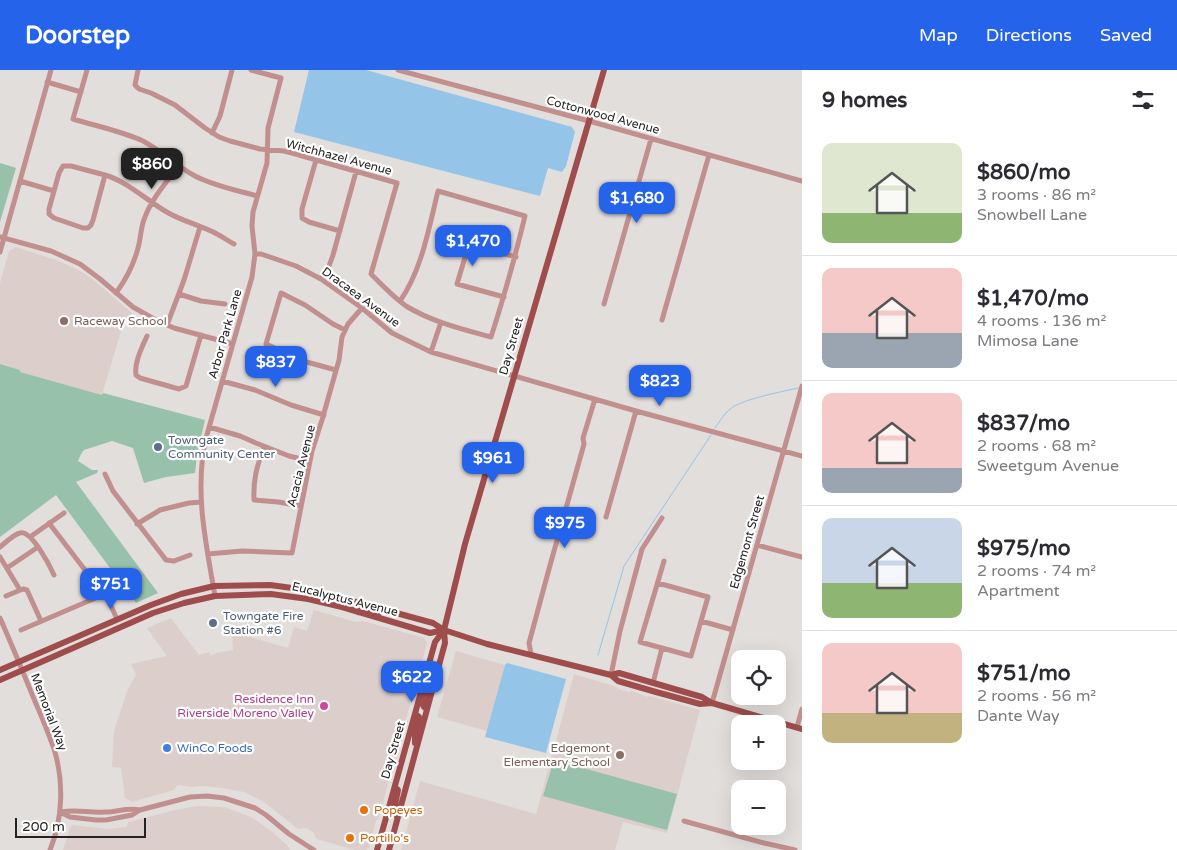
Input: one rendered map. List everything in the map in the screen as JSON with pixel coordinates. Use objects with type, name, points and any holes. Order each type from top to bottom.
[{"type":"main road","name":"Day Street","points":[[388,850],[445,643],[444,630],[465,544],[604,70]]},
{"type":"main road","name":"Eucalyptus Avenue","points":[[0,670],[117,619],[181,594],[214,586],[270,585],[307,590],[353,601],[433,623],[444,630],[487,644],[611,675],[619,673],[702,697],[712,703],[799,728]]},
{"type":"main road","name":"Eucalyptus Avenue","points":[[0,680],[153,614],[184,603],[215,596],[271,594],[308,599],[430,633],[444,630]]},
{"type":"main road","points":[[308,599],[322,598],[343,604],[353,601]]},
{"type":"main road","points":[[118,628],[123,623],[152,609],[156,604]]},
{"type":"main road","points":[[358,612],[363,609],[385,614],[403,615]]},
{"type":"main road","points":[[97,638],[97,634],[115,626],[117,619]]},
{"type":"main road","name":"Day Street","points":[[376,850],[436,642],[444,630]]},
{"type":"main road","name":"Eucalyptus Avenue","points":[[611,675],[618,682],[700,704],[712,703]]},
{"type":"main road","points":[[425,680],[427,691],[423,705],[427,709]]},
{"type":"main road","points":[[415,714],[420,717],[415,734],[416,749]]},
{"type":"main road","points":[[395,787],[398,790],[394,810],[397,818]]},
{"type":"street","points":[[0,252],[2,237],[20,182],[50,70]]},
{"type":"street","points":[[87,70],[73,119],[133,137],[155,148],[209,183],[257,196]]},
{"type":"street","name":"Witchhazel Avenue","points":[[138,70],[135,85],[174,105],[212,133],[230,142],[260,149],[284,151],[397,184],[371,274],[400,301],[422,315],[491,337],[504,297]]},
{"type":"street","points":[[212,133],[222,109],[232,70]]},
{"type":"street","name":"Arbor Park Lane","points":[[215,596],[201,502],[202,459],[209,427],[252,277],[255,254],[252,226],[253,212],[267,163],[268,128],[281,78],[251,70]]},
{"type":"street","name":"Cottonwood Avenue","points":[[398,70],[802,181]]},
{"type":"street","points":[[47,82],[81,92]]},
{"type":"street","points":[[604,304],[651,139]]},
{"type":"street","points":[[662,320],[709,155]]},
{"type":"street","points":[[316,160],[302,209],[302,218],[309,222],[340,231]]},
{"type":"street","points":[[116,293],[127,278],[134,263],[143,222],[152,203],[179,165]]},
{"type":"street","points":[[105,176],[93,220],[88,228],[54,218],[49,214],[59,173],[63,166],[71,166],[105,176],[127,185],[165,211],[218,234],[234,244]]},
{"type":"street","points":[[321,279],[331,261],[356,172]]},
{"type":"street","points":[[20,182],[54,191]]},
{"type":"street","points":[[400,301],[412,281],[425,242],[438,191],[525,216],[516,257],[504,297],[457,284],[469,244],[516,257]]},
{"type":"street","points":[[167,325],[200,227]]},
{"type":"street","points":[[2,237],[69,258],[91,272],[133,307],[167,325],[233,344]]},
{"type":"street","name":"Dracaea Avenue","points":[[255,254],[261,254],[296,266],[321,279],[362,308],[392,333],[431,352],[802,456]]},
{"type":"street","points":[[336,370],[308,362],[266,344],[280,293],[305,305],[345,330]]},
{"type":"street","points":[[178,294],[201,301],[225,304]]},
{"type":"street","name":"Acacia Avenue","points":[[208,554],[254,551],[292,553],[314,444],[324,415],[345,330],[362,308]]},
{"type":"street","points":[[431,352],[441,322]]},
{"type":"street","points":[[147,336],[140,352],[135,371],[136,375],[140,378],[179,389],[186,386],[201,335]]},
{"type":"street","points":[[222,381],[255,390],[291,405],[324,415]]},
{"type":"street","name":"Edgemont Street","points":[[712,703],[802,386]]},
{"type":"street","points":[[531,654],[529,643],[595,399]]},
{"type":"street","points":[[606,517],[636,411]]},
{"type":"street","points":[[209,427],[240,436],[289,456],[310,461]]},
{"type":"street","points":[[264,447],[255,473],[254,500],[301,506]]},
{"type":"street","points":[[105,474],[113,491],[166,560],[174,562],[190,555]]},
{"type":"street","points":[[137,524],[160,510],[201,502]]},
{"type":"street","points":[[30,537],[64,512]]},
{"type":"street","points":[[611,675],[620,630],[642,549],[662,518]]},
{"type":"street","points":[[49,523],[85,570],[97,597]]},
{"type":"street","points":[[0,547],[19,533],[25,533],[38,548],[54,575]]},
{"type":"street","points":[[757,545],[802,557]]},
{"type":"street","points":[[7,568],[38,548]]},
{"type":"street","points":[[0,558],[20,590]]},
{"type":"street","points":[[658,582],[708,597],[691,656],[640,642],[664,561]]},
{"type":"street","points":[[21,630],[121,586]]},
{"type":"street","points":[[6,596],[24,588],[27,590],[41,621]]},
{"type":"street","points":[[105,593],[117,619]]},
{"type":"street","points":[[0,618],[23,670]]},
{"type":"street","points":[[701,621],[733,630]]},
{"type":"street","points":[[653,683],[662,648]]},
{"type":"street","name":"Memorial Way","points":[[23,670],[54,751],[60,786],[60,812],[54,842],[50,850]]},
{"type":"street","points":[[799,728],[802,709]]},
{"type":"street","points":[[60,812],[70,817],[106,820],[132,815],[140,810],[190,797],[224,798],[255,808],[314,850]]},
{"type":"street","points":[[684,821],[795,850]]},
{"type":"shaded area","name":"Raceway School","points":[[16,247],[59,261],[80,271],[132,313],[122,328],[102,395],[20,372],[20,370],[0,364],[0,283],[9,251]]},
{"type":"shaded area","points":[[314,610],[421,637],[427,643],[369,848],[366,850],[354,850],[317,839],[313,832],[306,828],[298,829],[264,802],[244,792],[222,788],[178,785],[174,790],[132,802],[125,798],[121,768],[112,767],[114,731],[128,689],[136,675],[131,664],[167,656],[147,628],[171,618],[199,655],[209,652],[211,656],[216,653],[233,650],[232,632],[288,648],[294,627],[307,631]]},
{"type":"shaded area","points":[[456,651],[505,665],[487,731],[437,717]]},
{"type":"shaded area","name":"Edgemont Elementary School","points":[[574,674],[617,687],[618,689],[632,691],[700,710],[667,833],[623,822],[615,850],[401,850],[420,781],[536,814]]},
{"type":"shaded area","points":[[197,806],[225,807],[251,817],[270,830],[290,850],[63,850],[72,825],[108,829],[127,827],[128,822]]},
{"type":"green space","points":[[0,163],[16,168],[0,222]]},
{"type":"green space","points":[[0,364],[20,370],[20,372],[102,395],[103,393],[205,420],[197,454],[195,473],[166,477],[144,483],[133,448],[112,441],[84,450],[78,461],[92,470],[98,470],[97,473],[76,482],[158,593],[136,603],[56,495],[0,537]]},
{"type":"green space","points":[[554,760],[677,794],[667,830],[543,796]]},
{"type":"water","points":[[309,70],[366,70],[572,127],[575,132],[566,166],[562,172],[548,168],[540,196],[294,132]]},
{"type":"water","points":[[507,663],[566,679],[546,753],[485,737]]},
{"type":"waterway","points":[[715,428],[726,413],[736,405],[762,396],[798,388]]},
{"type":"waterway","points":[[598,655],[624,566],[711,435]]},
{"type":"place","name":"Raceway School","points":[[64,321]]},
{"type":"place","name":"Towngate Community Center","points":[[158,447]]},
{"type":"place","name":"Towngate Fire Station #6","points":[[213,623]]},
{"type":"place","name":"Residence Inn Riverside Moreno Valley","points":[[324,706]]},
{"type":"place","name":"WinCo Foods","points":[[167,748]]},
{"type":"place","name":"Edgemont Elementary School","points":[[620,755]]},
{"type":"place","name":"Popeyes","points":[[364,810]]},
{"type":"place","name":"Portillo's","points":[[350,838]]}]
